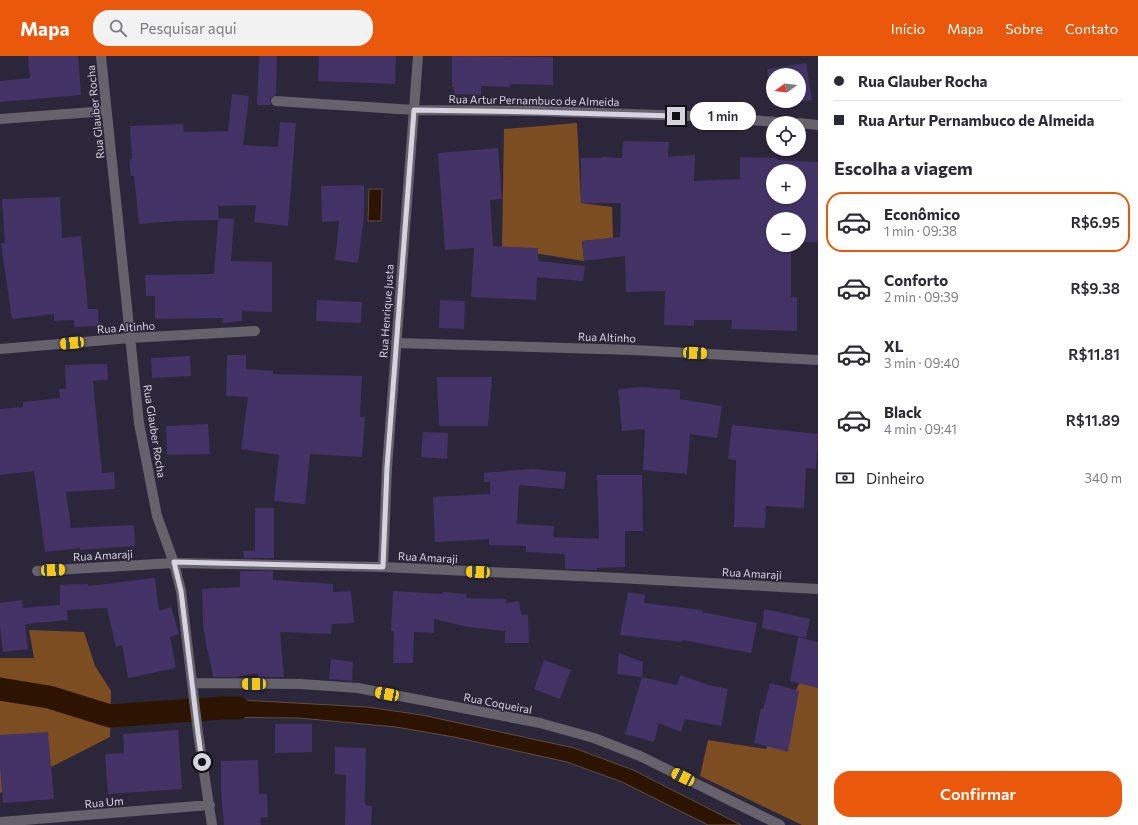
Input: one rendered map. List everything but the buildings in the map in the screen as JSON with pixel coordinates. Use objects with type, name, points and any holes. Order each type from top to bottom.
[{"type":"street","name":"Rua Glauber Rocha","points":[[101,56],[139,423],[157,516],[174,562],[181,591],[198,733],[212,825]]},
{"type":"street","name":"Rua Henrique Justa","points":[[383,567],[387,468],[418,56]]},
{"type":"street","name":"Rua Artur Pernambuco de Almeida","points":[[276,101],[414,110],[692,116],[766,121]]},
{"type":"street","points":[[0,119],[106,111]]},
{"type":"street","points":[[806,124],[818,125]]},
{"type":"street","name":"Rua Altinho","points":[[0,350],[130,338],[255,331]]},
{"type":"street","name":"Rua Altinho","points":[[396,343],[634,350],[818,360]]},
{"type":"street","name":"Rua Amaraji","points":[[37,571],[174,562],[383,567],[818,589]]},
{"type":"street","name":"Rua Coqueiral","points":[[192,684],[300,684],[358,688],[540,723],[594,738],[640,756],[780,825]]},
{"type":"street","name":"Rua Um","points":[[0,822],[210,805]]},
{"type":"shaded area","points":[[577,123],[581,203],[612,207],[613,238],[582,241],[584,261],[502,248],[504,129]]},
{"type":"shaded area","points":[[369,189],[382,189],[381,221],[368,221]]},
{"type":"shaded area","points":[[29,630],[84,632],[95,666],[111,691],[110,737],[0,793],[0,658],[34,658]]},
{"type":"shaded area","points":[[803,676],[818,680],[818,825],[802,825],[700,776],[708,740],[766,749]]},
{"type":"shaded area","points":[[241,700],[367,707],[422,715],[574,748],[633,770],[741,825],[708,825],[622,782],[567,762],[454,737],[396,727],[299,718],[206,717],[206,702]]},
{"type":"waterway","points":[[0,689],[49,697],[110,716],[238,708]]},
{"type":"route","points":[[202,762],[181,591],[174,562],[383,567],[387,468],[414,110],[676,116]]}]
